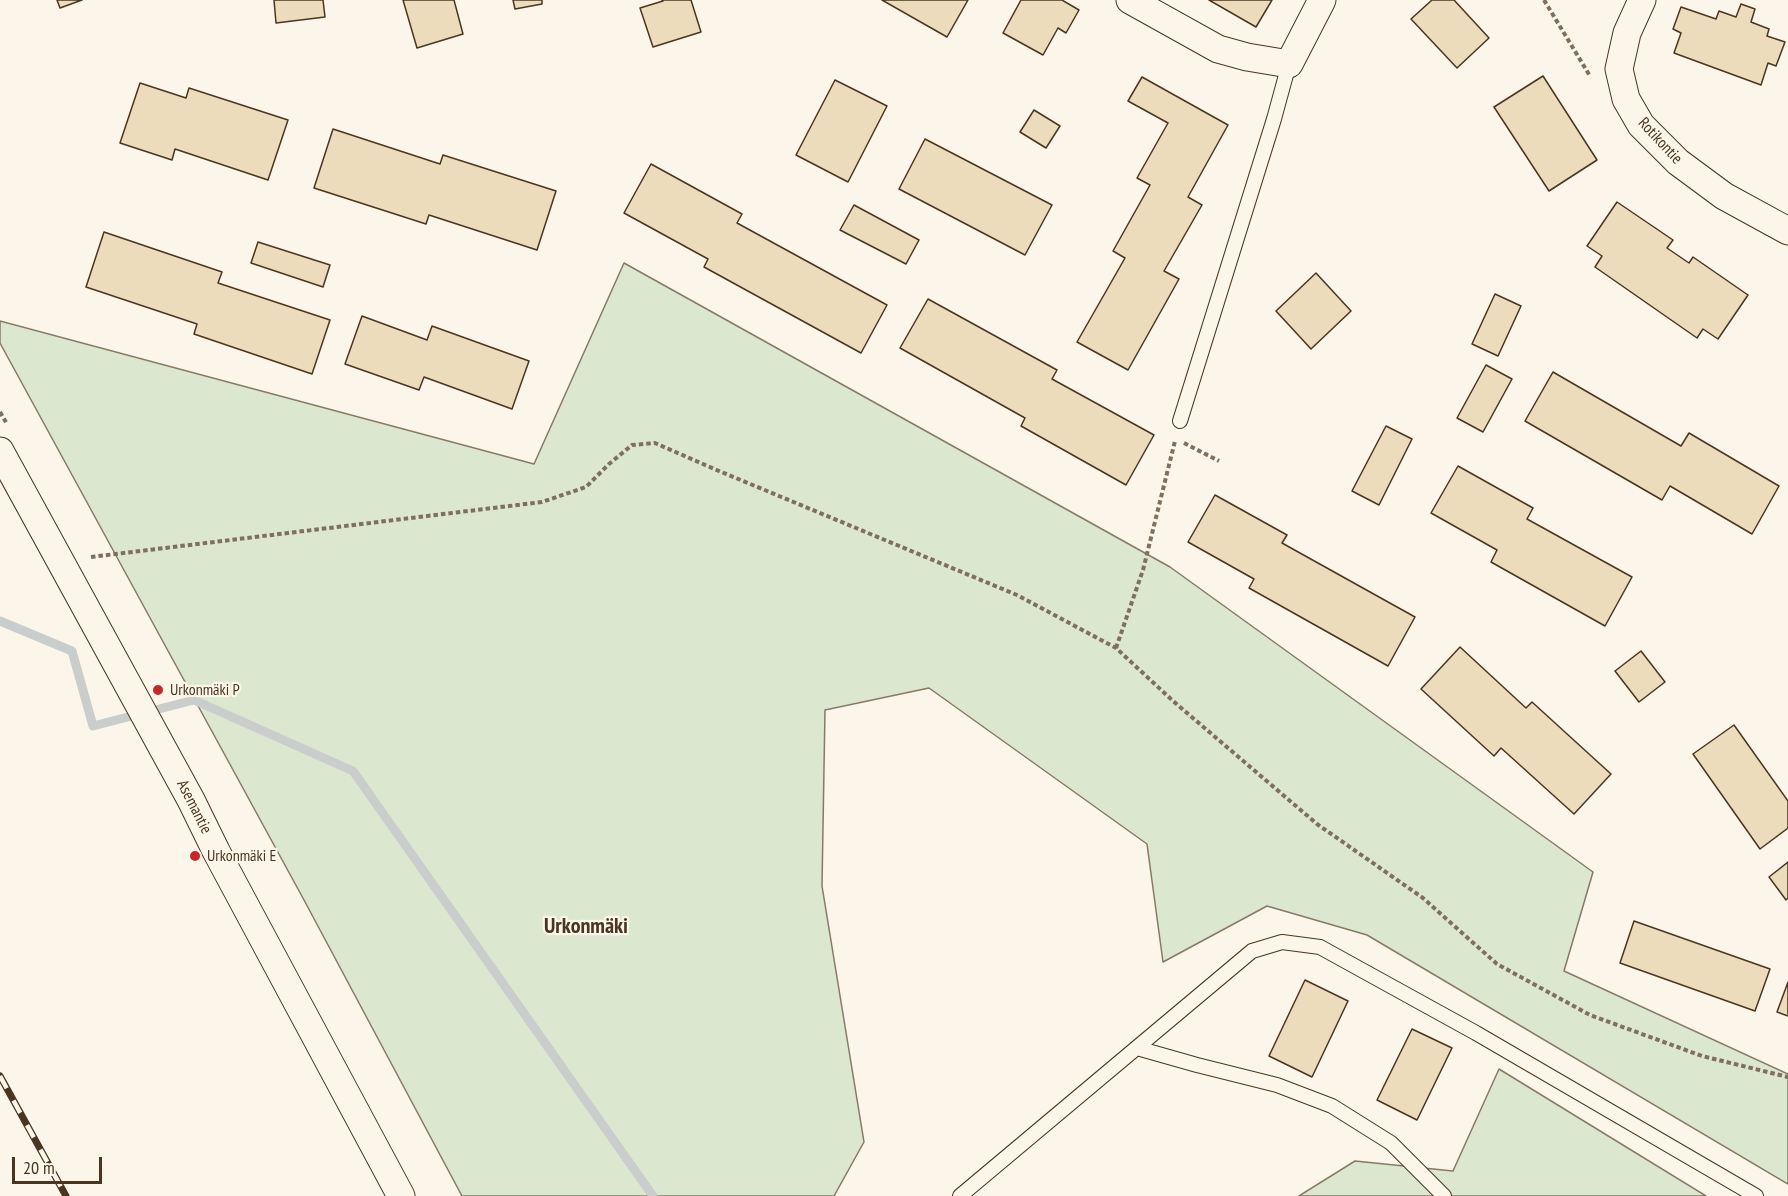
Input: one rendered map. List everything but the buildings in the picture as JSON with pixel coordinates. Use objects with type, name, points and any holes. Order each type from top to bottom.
[{"type":"street","points":[[1130,0],[1218,49],[1247,57],[1289,64],[1322,0]]},
{"type":"street","name":"Rotikontie","points":[[1642,0],[1627,33],[1619,69],[1626,99],[1641,125],[1678,162],[1724,196],[1788,231]]},
{"type":"street","name":"Asemantie","points":[[0,451],[186,790],[401,1196]]},
{"type":"lane","points":[[1180,421],[1289,64]]},
{"type":"lane","points":[[960,1196],[1252,951],[1282,942],[1320,946],[1756,1196]]},
{"type":"lane","points":[[1137,1048],[1277,1085],[1332,1106],[1391,1143],[1444,1196]]},
{"type":"path","points":[[1116,648],[1143,570],[1175,439],[1219,461]]},
{"type":"path","points":[[87,557],[542,502],[586,487],[632,445],[655,442],[1017,596],[1116,648],[1173,701],[1317,824],[1423,898],[1497,964],[1590,1015],[1702,1056],[1788,1077]]},
{"type":"green space","points":[[624,263],[1170,567],[1593,872],[1564,971],[1788,1074],[1788,1184],[1367,935],[1267,906],[1163,962],[1147,844],[929,688],[825,710],[822,886],[864,1142],[834,1196],[462,1196],[304,900],[0,343],[0,321],[534,464]]},
{"type":"green space","points":[[1499,1069],[1706,1196],[1299,1196],[1355,1161],[1453,1171]]},
{"type":"waterway","points":[[0,621],[72,651],[93,726],[194,700],[353,771],[653,1196]]},
{"type":"railway","points":[[0,1076],[66,1196]]},
{"type":"place","name":"Urkonmäki P","points":[[158,690]]},
{"type":"place","name":"Urkonmäki E","points":[[195,856]]},
{"type":"district","name":"Urkonmäki","points":[[586,927]]}]
